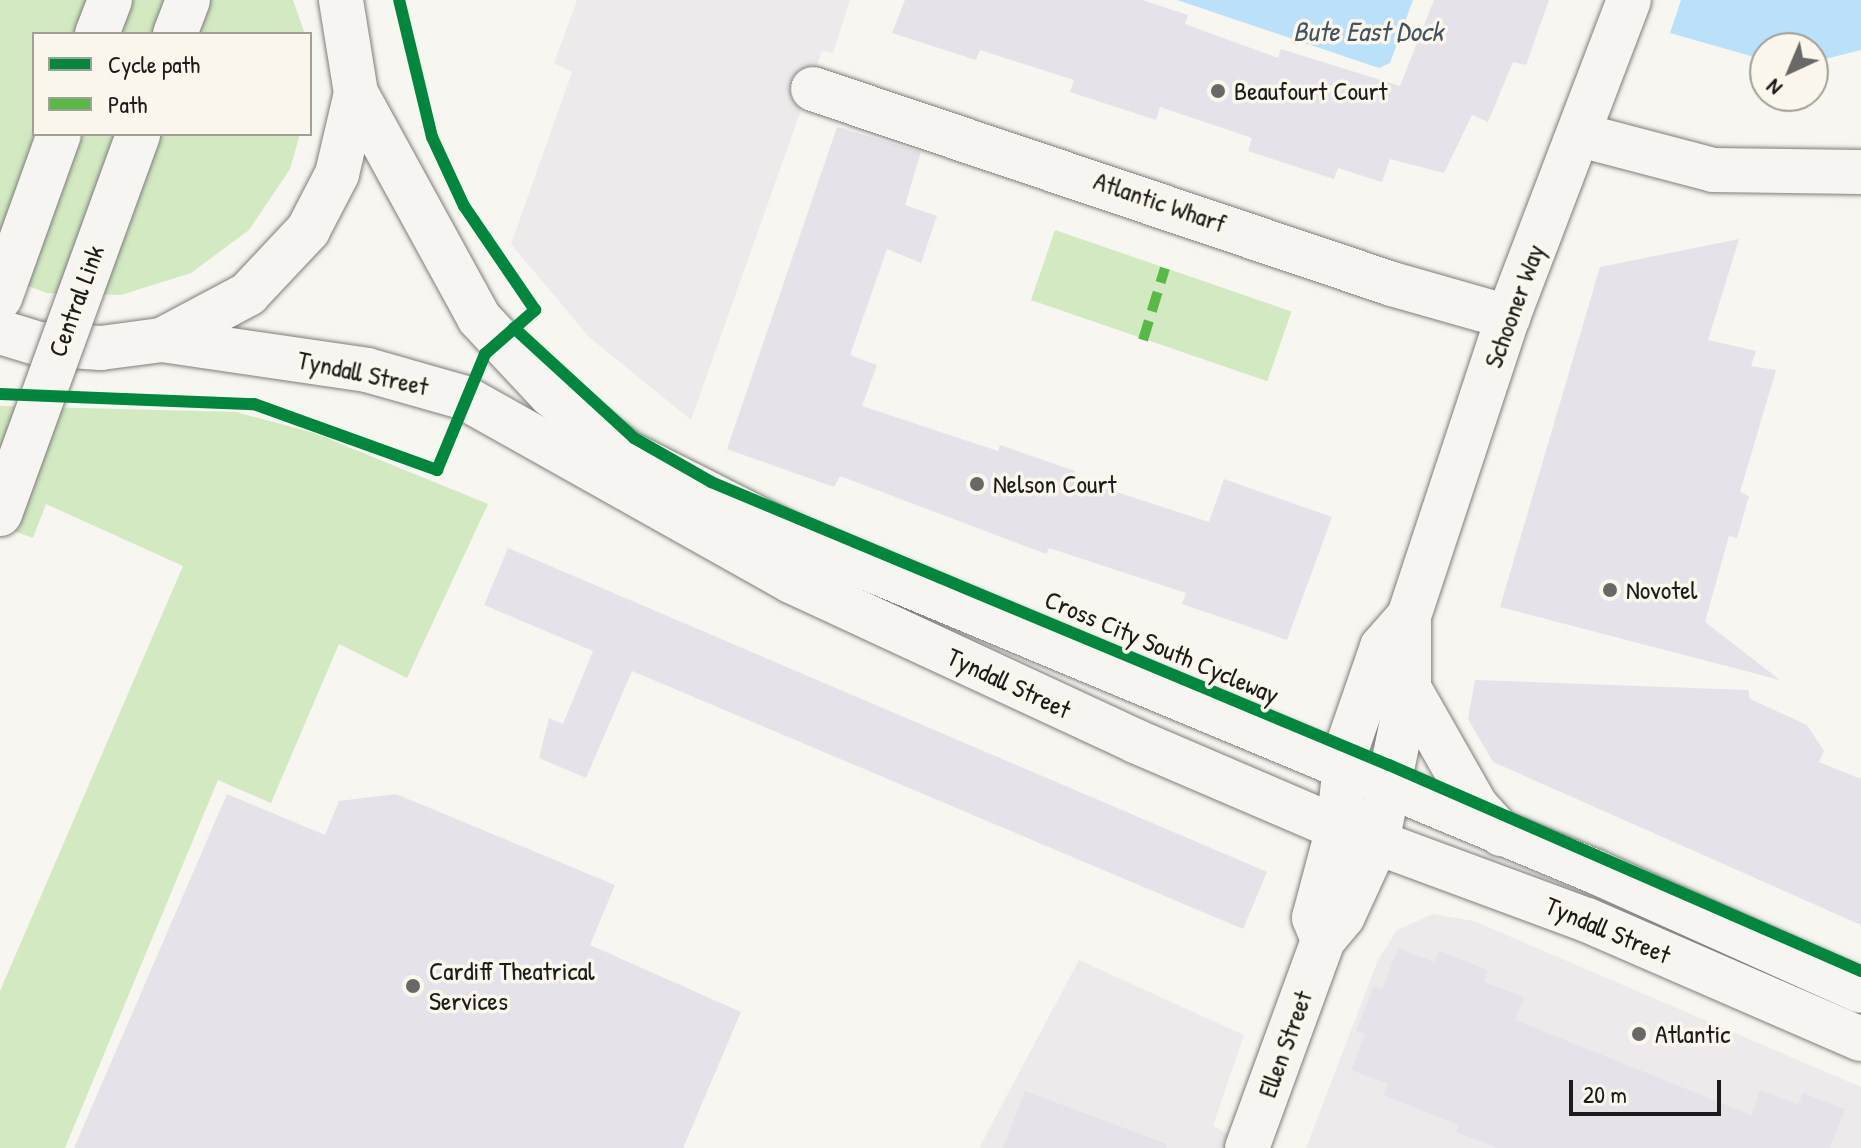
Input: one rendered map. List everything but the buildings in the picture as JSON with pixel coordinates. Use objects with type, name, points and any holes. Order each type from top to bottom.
[{"type":"street","points":[[98,32],[110,0]]},
{"type":"street","points":[[176,32],[188,0]]},
{"type":"street","points":[[0,332],[39,344],[101,348],[162,340],[248,294],[308,230],[337,174],[356,93],[341,0]]},
{"type":"street","name":"Schooner Way","points":[[1358,835],[1384,788],[1409,688],[1409,616],[1508,317],[1580,135],[1627,5]]},
{"type":"street","name":"Atlantic Wharf","points":[[813,89],[1392,284],[1508,317]]},
{"type":"street","name":"Tyndall Street","points":[[356,93],[479,318],[551,395],[628,453],[802,541],[1861,991]]},
{"type":"street","points":[[1580,135],[1713,170],[1861,172]]},
{"type":"street","points":[[0,298],[58,136]]},
{"type":"street","name":"Central Link","points":[[0,514],[137,136]]},
{"type":"street","name":"Tyndall Street","points":[[162,340],[367,370],[465,398],[791,581],[1358,835],[1517,891],[1861,1039]]},
{"type":"street","name":"Schooner Way","points":[[1358,835],[1342,769],[1382,647],[1409,616]]},
{"type":"street","points":[[1409,688],[1476,806],[1502,836]]},
{"type":"street","name":"Ellen Street","points":[[1247,1148],[1323,940],[1343,916],[1358,835]]},
{"type":"shaded area","points":[[577,0],[850,0],[833,53],[822,51],[691,420],[589,337],[511,244],[572,72],[554,63]]},
{"type":"shaded area","points":[[1433,914],[1474,921],[1861,1087],[1861,1148],[1306,1148],[1378,960],[1397,930]]},
{"type":"shaded area","points":[[1079,960],[1244,1035],[1213,1126],[1255,1148],[979,1148]]},
{"type":"green space","points":[[0,0],[293,0],[304,32],[32,32],[32,136],[299,136],[290,169],[249,230],[191,273],[121,295],[47,293],[0,276]]},
{"type":"green space","points":[[1055,230],[1291,311],[1267,381],[1031,300]]},
{"type":"green space","points":[[0,406],[236,412],[314,433],[488,504],[407,678],[339,644],[271,803],[218,780],[65,1148],[0,1148],[0,991],[183,566],[46,504],[33,538],[0,526]]},
{"type":"water","name":"Bute East Dock","points":[[1177,0],[1413,0],[1390,63],[1379,68]]},
{"type":"water","points":[[1681,0],[1861,0],[1861,50],[1829,58],[1829,32],[1749,32],[1749,55],[1670,33]]},
{"type":"marked path","points":[[1143,340],[1165,268]]},
{"type":"cycle path","points":[[0,394],[254,404],[437,470],[485,354],[535,310],[464,206],[432,137],[399,0]]},
{"type":"cycle path","name":"Cross City South Cycleway","points":[[514,328],[634,438],[711,482],[1389,765],[1861,971]]},
{"type":"place","name":"Beaufourt Court","points":[[1218,91]]},
{"type":"place","name":"Nelson Court","points":[[977,484]]},
{"type":"place","name":"Novotel","points":[[1610,590]]},
{"type":"place","name":"Cardiff Theatrical Services","points":[[413,986]]},
{"type":"place","name":"Atlantic","points":[[1639,1034]]}]
